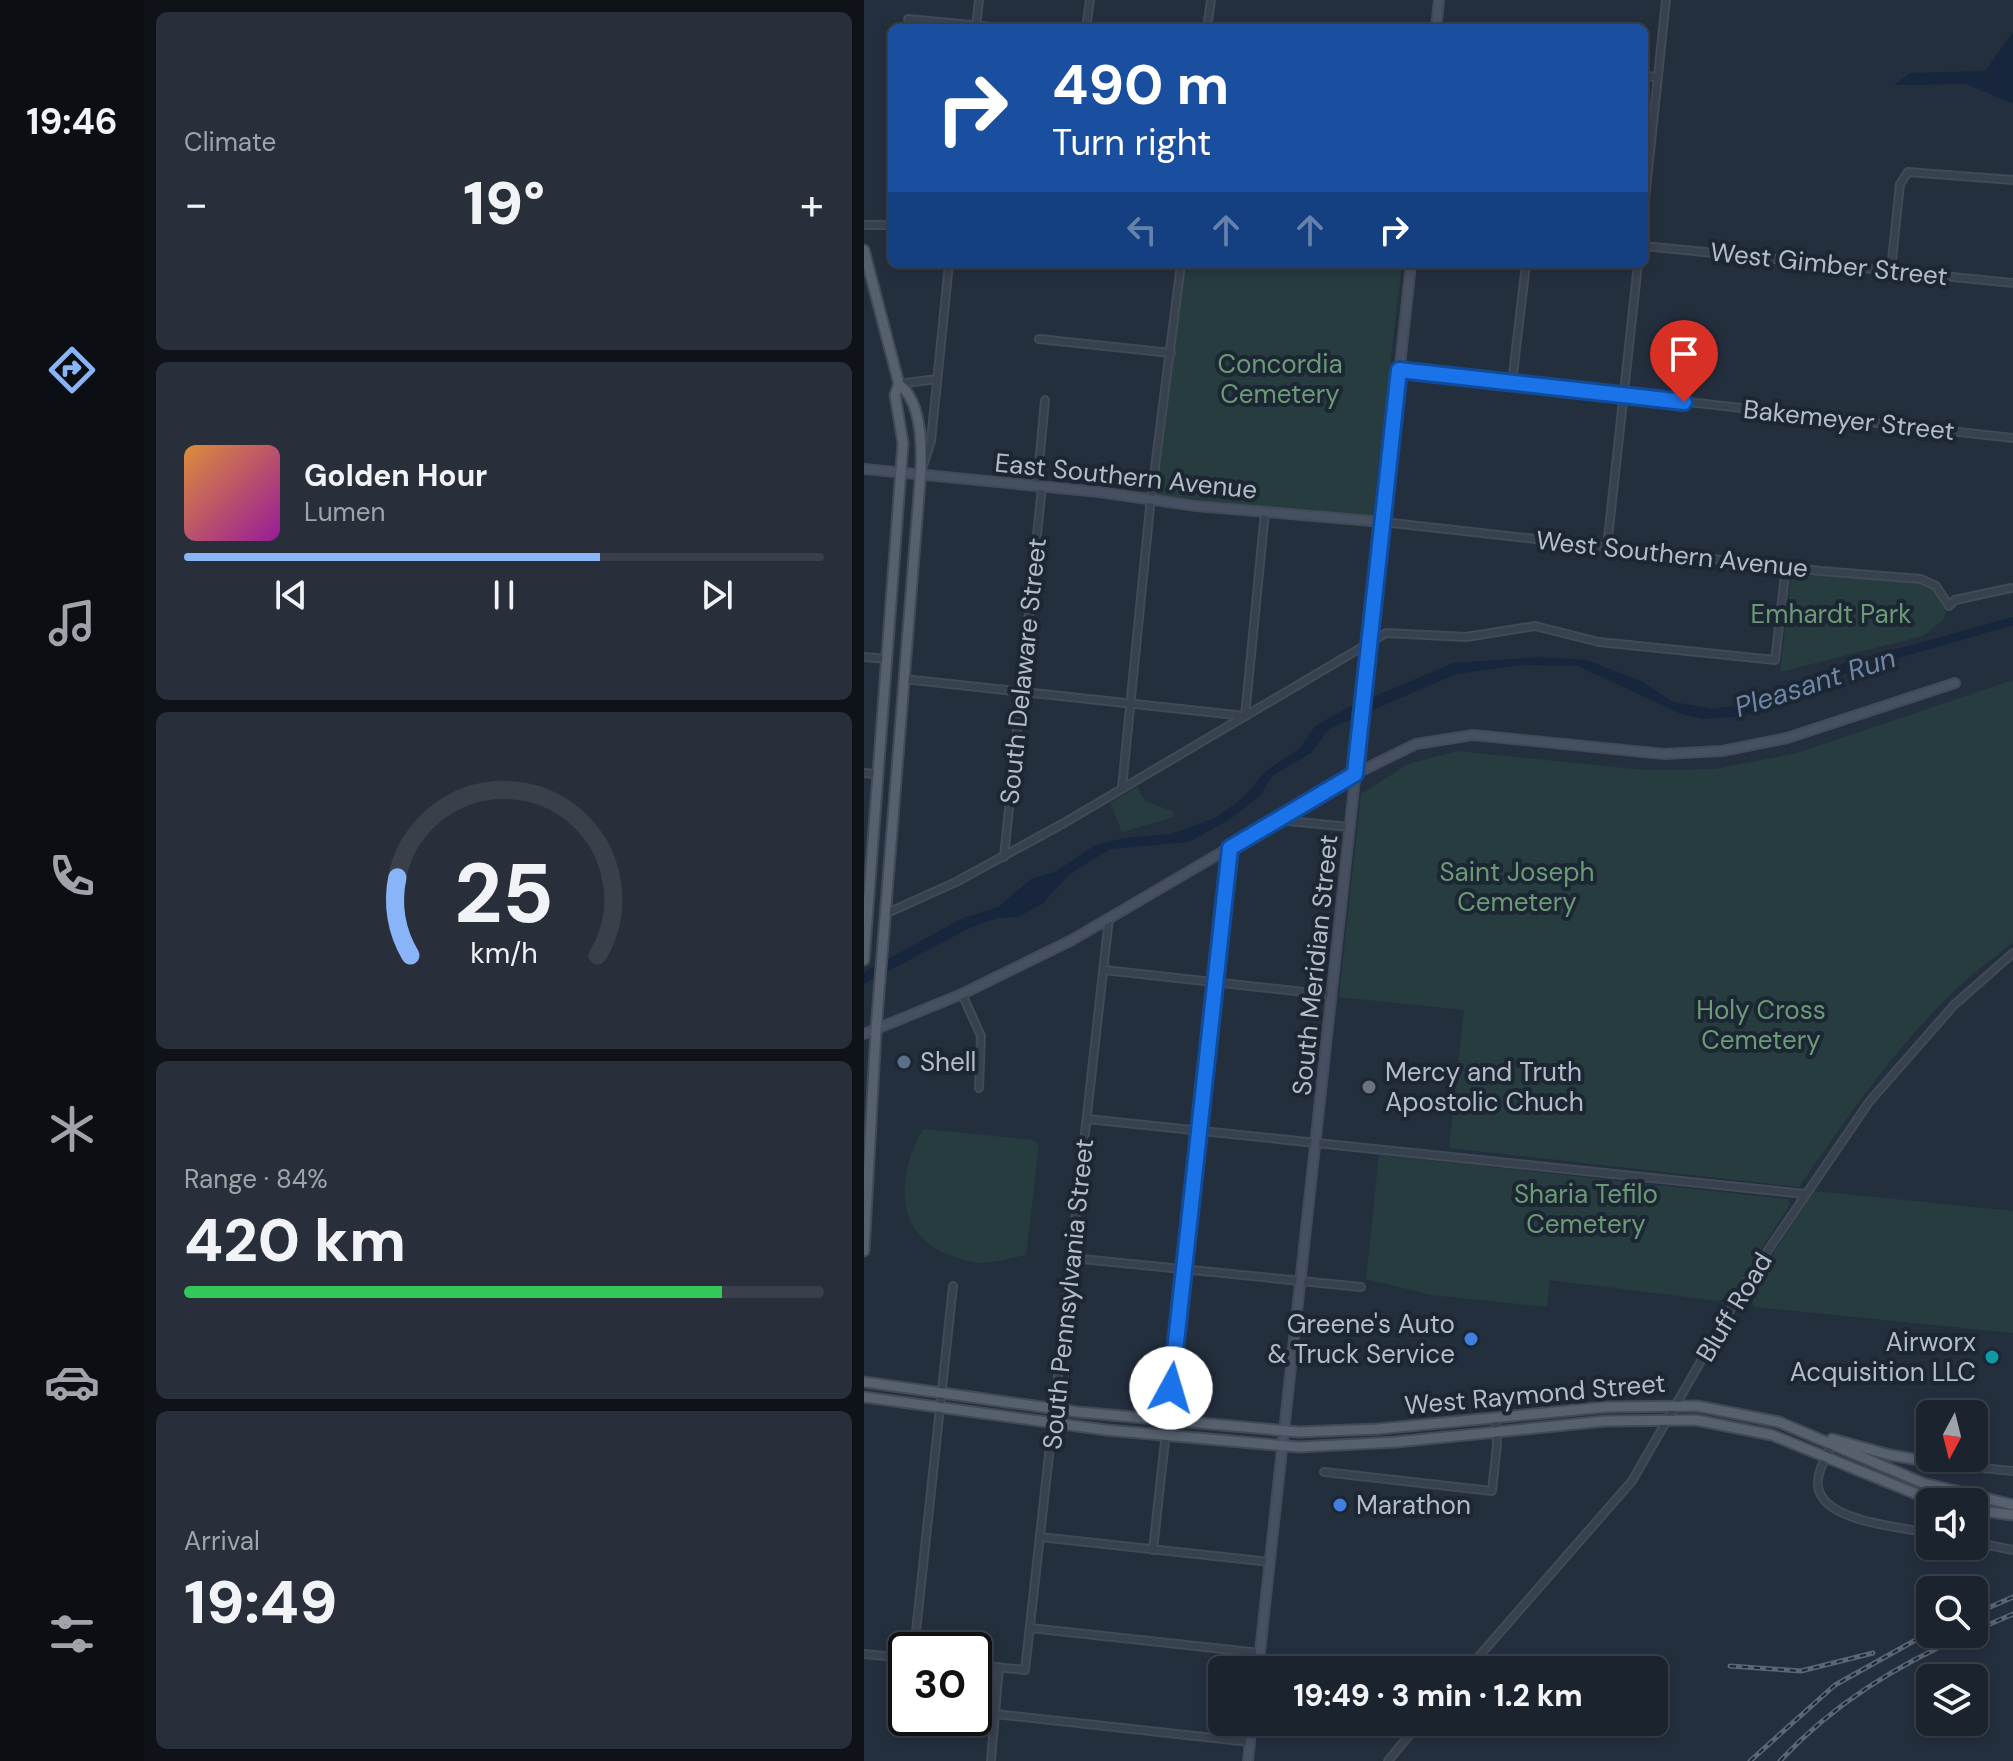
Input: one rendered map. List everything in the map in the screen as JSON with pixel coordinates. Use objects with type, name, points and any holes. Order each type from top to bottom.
[{"type":"main road","points":[[864,250],[899,384],[895,395],[903,443],[864,960]]},
{"type":"main road","points":[[864,1251],[876,1030],[920,474],[916,415],[909,392],[899,384]]},
{"type":"main road","name":"West Raymond Street","points":[[864,1382],[1055,1409],[1283,1431],[1351,1431],[1678,1404],[1741,1412],[1806,1432],[1939,1489],[2013,1505]]},
{"type":"main road","name":"West Raymond Street","points":[[869,1398],[1053,1424],[1282,1446],[1341,1446],[1668,1418],[1755,1431],[1916,1494]]},
{"type":"main road","points":[[1806,1432],[1877,1452],[1916,1459]]},
{"type":"main road","points":[[1988,1512],[2013,1515]]},
{"type":"street","points":[[976,24],[979,0]]},
{"type":"street","points":[[1087,24],[1090,0]]},
{"type":"street","points":[[1208,24],[1211,0]]},
{"type":"street","points":[[1436,24],[1439,0]]},
{"type":"street","points":[[1648,172],[1666,0]]},
{"type":"street","points":[[908,19],[950,24]]},
{"type":"street","points":[[1648,76],[1658,78]]},
{"type":"street","points":[[1891,270],[1901,182],[1908,172],[2013,180]]},
{"type":"street","points":[[864,225],[888,225]]},
{"type":"street","name":"West Gimber Street","points":[[1648,246],[2013,283]]},
{"type":"street","points":[[920,474],[931,441],[949,268]]},
{"type":"street","points":[[1122,788],[1181,268]]},
{"type":"street","name":"South Meridian Street","points":[[1260,1656],[1411,268]]},
{"type":"street","points":[[1512,383],[1526,268]]},
{"type":"street","points":[[1607,547],[1638,268]]},
{"type":"street","points":[[1039,339],[1171,353]]},
{"type":"street","name":"Bakemeyer Street","points":[[1399,370],[2013,438]]},
{"type":"street","points":[[899,384],[937,379]]},
{"type":"street","name":"South Delaware Street","points":[[1004,857],[1045,400]]},
{"type":"street","name":"East Southern Avenue","points":[[864,469],[1383,522]]},
{"type":"street","points":[[1245,716],[1265,512]]},
{"type":"street","name":"West Southern Avenue","points":[[1383,522],[1921,579],[1936,586],[1949,606],[1955,600],[2011,588]]},
{"type":"street","points":[[885,914],[1004,857],[1369,642],[1395,632],[1466,637],[1535,626],[1606,643],[1775,660],[1786,567]]},
{"type":"street","points":[[864,657],[888,659]]},
{"type":"street","points":[[904,679],[1245,716]]},
{"type":"street","points":[[864,1034],[962,994],[1109,918],[1400,749],[1459,735],[1664,754],[1722,751],[1787,738],[1955,683]]},
{"type":"street","points":[[864,773],[879,774]]},
{"type":"street","points":[[1277,819],[1350,827]]},
{"type":"street","points":[[1153,1550],[1230,848]]},
{"type":"street","name":"South Pennsylvania Street","points":[[999,1667],[1025,1670],[1109,918]]},
{"type":"street","name":"Bluff Road","points":[[1479,1656],[1627,1488],[1734,1303],[1859,1116],[1912,1048],[1959,999],[2013,953]]},
{"type":"street","points":[[1104,970],[1332,995]]},
{"type":"street","points":[[962,994],[982,1041],[979,1088]]},
{"type":"street","points":[[1087,1119],[1805,1194]]},
{"type":"street","points":[[1072,1258],[1361,1287]]},
{"type":"street","points":[[916,1632],[953,1286]]},
{"type":"street","points":[[1324,1472],[1492,1491],[1495,1417]]},
{"type":"street","points":[[1832,1444],[1818,1485],[1830,1507],[1845,1515],[1916,1530]]},
{"type":"street","points":[[1988,1469],[2013,1471]]},
{"type":"street","points":[[1040,1537],[1270,1562]]},
{"type":"street","points":[[1988,1545],[2013,1550]]},
{"type":"street","points":[[1030,1628],[1260,1653]]},
{"type":"street","points":[[864,1654],[888,1656]]},
{"type":"street","points":[[991,1760],[999,1667],[992,1666]]},
{"type":"street","points":[[995,1714],[1250,1742]]},
{"type":"street","points":[[1248,1761],[1251,1736]]},
{"type":"street","points":[[1388,1761],[1409,1736]]},
{"type":"green space","name":"Concordia Cemetery","points":[[1185,268],[1402,268],[1372,519],[1157,495]]},
{"type":"green space","name":"Emhardt Park","points":[[1792,569],[1914,579],[1931,584],[1946,611],[1943,620],[1923,636],[1780,672]]},
{"type":"green space","name":"Holy Cross Cemetery","points":[[2013,680],[2013,943],[1980,968],[1922,1024],[1870,1087],[1799,1187],[1449,1148],[1464,1010],[1339,997],[1361,794],[1408,764],[1457,751],[1644,770],[1715,769],[1797,753]]},
{"type":"green space","points":[[1137,787],[1145,801],[1172,811],[1174,817],[1122,832],[1110,803]]},
{"type":"green space","points":[[923,1129],[1033,1140],[1039,1145],[1026,1255],[988,1262],[968,1261],[942,1252],[926,1241],[915,1228],[908,1213],[905,1180]]},
{"type":"green space","name":"Sharia Tefilo Cemetery","points":[[1379,1155],[1787,1199],[1790,1204],[1733,1294],[1719,1301],[1550,1280],[1547,1307],[1431,1295],[1366,1279]]},
{"type":"green space","points":[[1814,1191],[2013,1211],[2013,1333],[1755,1307],[1749,1298],[1755,1281]]},
{"type":"water","points":[[2013,32],[2013,104],[1966,84],[1894,85],[1910,73],[1985,71]]},
{"type":"water","name":"Pleasant Run","points":[[2013,617],[2013,625],[1837,676],[1751,714],[1731,717],[1702,719],[1681,714],[1578,666],[1522,665],[1456,674],[1329,729],[1311,753],[1272,776],[1260,796],[1229,820],[1189,842],[1110,849],[1070,874],[1042,904],[1018,917],[997,918],[970,928],[864,984],[864,972],[961,919],[998,907],[1031,879],[1055,872],[1094,846],[1124,838],[1171,834],[1215,818],[1243,798],[1266,771],[1300,748],[1315,726],[1347,708],[1453,663],[1539,657],[1587,660],[1643,682],[1673,702],[1714,709],[1746,704],[1839,665]]},
{"type":"waterway","name":"Pleasant Run","points":[[1026,908],[1038,901]]},
{"type":"railway","points":[[1988,1608],[2013,1597]]},
{"type":"railway","points":[[1988,1625],[2013,1614]]},
{"type":"railway","points":[[1750,1761],[1835,1685],[1916,1640]]},
{"type":"railway","points":[[1780,1761],[1844,1704],[1891,1673],[1939,1648]]},
{"type":"railway","points":[[1730,1666],[1801,1671],[1873,1653]]},
{"type":"place","name":"Shell","points":[[904,1062]]},
{"type":"place","name":"Mercy and Truth Apostolic Chuch","points":[[1369,1087]]},
{"type":"place","name":"Greene's Auto & Truck Service","points":[[1471,1339]]},
{"type":"place","name":"Airworx Acquisition LLC","points":[[1992,1357]]},
{"type":"place","name":"Marathon","points":[[1340,1505]]},
{"type":"route","points":[[1171,1388],[1230,848],[1355,774],[1399,370],[1684,402]]},
{"type":"park label","name":"Saint Joseph Cemetery","points":[[1517,887]]}]
